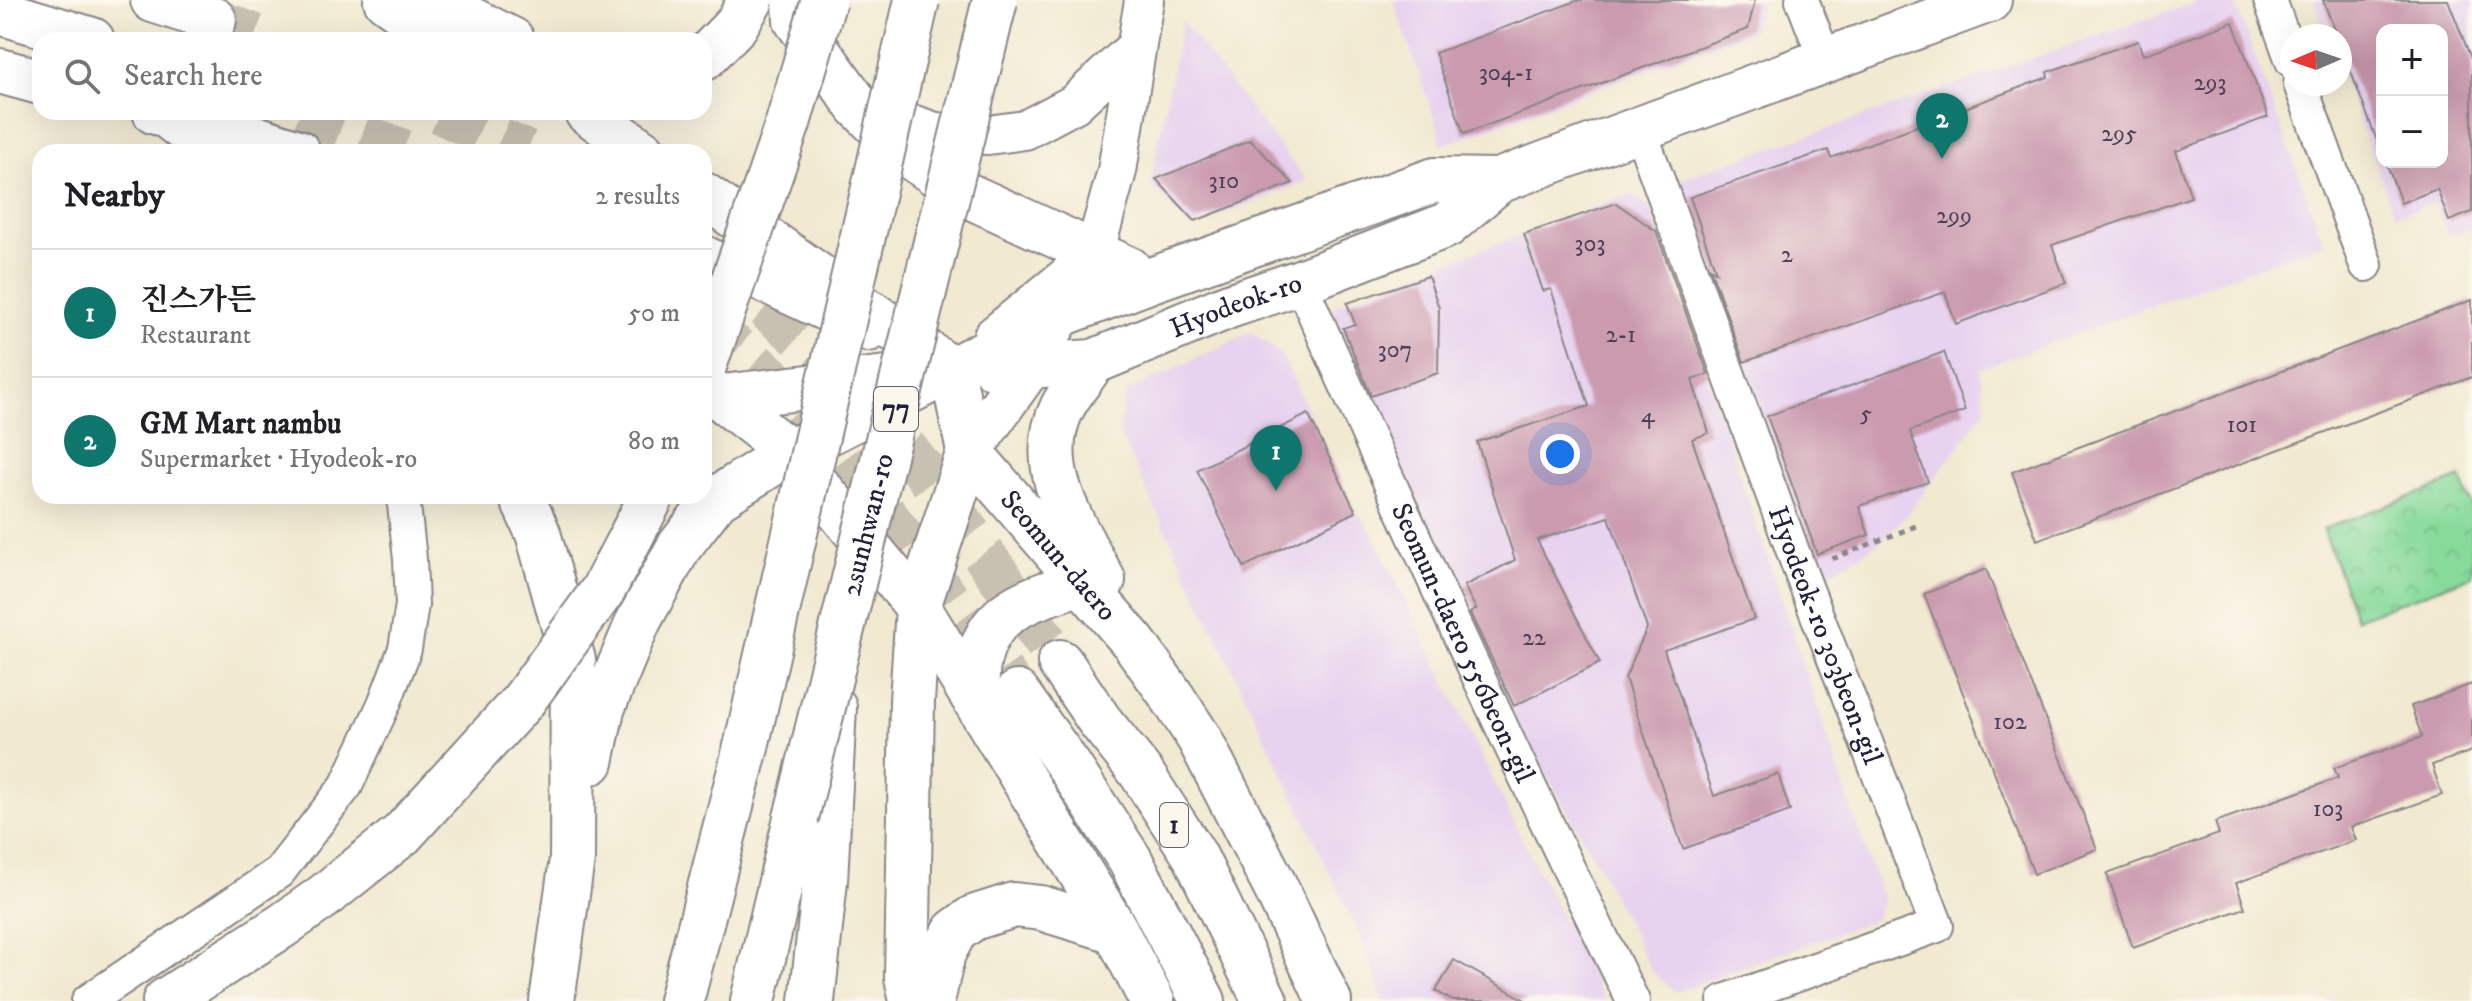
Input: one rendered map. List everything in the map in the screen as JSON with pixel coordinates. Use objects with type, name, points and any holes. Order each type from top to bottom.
[{"type":"main road","points":[[153,0],[214,20]]},
{"type":"main road","points":[[386,0],[432,32]]},
{"type":"main road","points":[[422,0],[442,5],[496,32]]},
{"type":"main road","points":[[712,50],[736,25],[751,0]]},
{"type":"main road","points":[[795,0],[796,20],[858,106],[905,153],[967,195],[1094,254],[1229,306]]},
{"type":"main road","points":[[712,375],[824,0]]},
{"type":"main road","points":[[681,1001],[746,747],[917,0]]},
{"type":"main road","name":"2sunhwan-ro","points":[[753,1001],[995,0]]},
{"type":"main road","name":"Hyodeok-ro","points":[[952,370],[1059,315],[1154,279],[1435,180],[1498,181],[1989,0]]},
{"type":"main road","points":[[0,12],[66,32]]},
{"type":"main road","points":[[0,71],[32,80]]},
{"type":"main road","points":[[195,120],[274,144]]},
{"type":"main road","points":[[598,120],[632,144]]},
{"type":"main road","name":"Hyodeok-ro","points":[[712,382],[1093,362],[1229,306],[1447,225],[1498,181]]},
{"type":"main road","points":[[552,1001],[572,859],[602,709],[638,622],[679,547],[716,499],[790,452],[952,370],[712,201]]},
{"type":"main road","points":[[912,1001],[907,977],[907,946],[912,701],[918,607],[969,451],[1030,366],[1094,254]]},
{"type":"main road","points":[[1093,362],[1062,408],[1051,445],[1057,489],[1134,643]]},
{"type":"main road","name":"Seomun-daero","points":[[952,370],[969,451],[1134,643],[1199,738],[1276,888],[1329,1001]]},
{"type":"main road","points":[[712,384],[790,452],[997,697]]},
{"type":"main road","points":[[525,504],[538,533],[573,660],[572,859]]},
{"type":"main road","points":[[165,1001],[313,905],[402,834],[523,701],[603,590],[648,504]]},
{"type":"main road","points":[[1083,581],[1016,606],[997,622],[986,640],[978,665],[1152,1001]]},
{"type":"main road","points":[[812,1001],[825,881],[837,649]]},
{"type":"main road","name":"1","points":[[1060,662],[1099,720],[1140,771],[1195,856],[1265,1001]]},
{"type":"main road","name":"1","points":[[997,697],[1069,766],[1130,860],[1203,1001]]},
{"type":"main road","points":[[932,1001],[943,953],[955,931],[973,918],[1014,905],[1041,908],[1116,931]]},
{"type":"street","points":[[712,259],[952,370],[1094,254],[1117,171],[1144,0]]},
{"type":"street","points":[[1802,0],[1826,62]]},
{"type":"street","points":[[2270,0],[2280,28]]},
{"type":"street","points":[[858,106],[935,132],[988,135],[1025,130],[1074,104],[1134,49]]},
{"type":"street","points":[[2304,96],[2366,265]]},
{"type":"street","points":[[164,120],[193,144]]},
{"type":"street","name":"Hyodeok-ro 303beon-gil","points":[[1640,130],[1800,571],[1937,926],[1724,1001]]},
{"type":"street","name":"Seomun-daero 556beon-gil","points":[[1300,282],[1377,458],[1633,1001]]},
{"type":"street","points":[[88,1001],[279,872],[346,786],[384,704],[405,649],[412,605],[404,504]]},
{"type":"path","points":[[1800,571],[1921,524]]},
{"type":"shaded area","points":[[1393,0],[1761,0],[1762,3],[1752,31],[1441,146],[1438,129]]},
{"type":"shaded area","points":[[2203,0],[2234,0],[2324,243],[1979,369],[1986,409],[1905,517],[1881,541],[1820,580],[1678,180]]},
{"type":"shaded area","points":[[2314,0],[2472,0],[2472,229],[2448,236],[2434,202],[2395,216],[2377,168],[2448,168],[2448,24],[2376,24],[2376,166],[2350,96],[2352,24],[2323,24]]},
{"type":"shaded area","points":[[1182,21],[1307,181],[1190,227],[1150,185]]},
{"type":"shaded area","points":[[1633,195],[1651,209],[1883,899],[1876,919],[1676,992],[1652,972],[1600,869],[1518,724],[1413,511],[1327,317],[1335,305]]},
{"type":"shaded area","points":[[1252,332],[1282,355],[1356,512],[1370,528],[1605,1001],[1383,1001],[1363,942],[1119,432],[1126,392]]},
{"type":"green space","points":[[2461,478],[2472,508],[2472,576],[2356,619],[2323,529]]},
{"type":"building","points":[[1579,0],[1755,0],[1748,29],[1464,134],[1435,53]]},
{"type":"building","points":[[2323,0],[2448,0],[2472,61],[2472,212],[2449,221],[2437,189],[2401,203],[2388,168],[2448,168],[2448,24],[2376,24],[2376,138],[2352,75],[2352,24],[2332,24]]},
{"type":"building","points":[[2233,22],[2268,117],[2176,151],[2191,197],[2052,245],[2066,283],[1956,324],[1945,292],[1744,362],[1710,268],[1716,272],[1690,197],[1828,150],[1831,158],[2048,77],[2047,72],[2138,41],[2143,55]]},
{"type":"building","points":[[1250,140],[1293,183],[1195,221],[1156,179]]},
{"type":"building","points":[[1616,203],[1656,231],[1708,374],[1692,380],[1709,433],[1692,439],[1754,619],[1664,650],[1714,796],[1778,774],[1790,811],[1683,849],[1625,678],[1647,628],[1609,517],[1537,540],[1600,663],[1514,706],[1470,613],[1476,609],[1464,586],[1515,560],[1477,442],[1589,406],[1551,289],[1543,291],[1524,234]]},
{"type":"building","points":[[1428,276],[1439,308],[1438,373],[1371,396],[1343,328],[1355,324],[1347,303]]},
{"type":"building","points":[[2472,300],[2472,377],[2037,540],[2012,472]]},
{"type":"building","points":[[1944,352],[1965,411],[1910,431],[1928,482],[1859,506],[1869,535],[1817,554],[1767,416]]},
{"type":"building","points":[[1308,414],[1356,512],[1244,567],[1197,470]]},
{"type":"building","points":[[1986,569],[2097,849],[2034,874],[1924,594]]},
{"type":"building","points":[[2472,684],[2472,751],[2432,765],[2442,795],[2351,827],[2356,840],[2236,883],[2245,908],[2133,948],[2107,874],[2219,834],[2215,822],[2338,778],[2334,768],[2422,737],[2411,706]]},
{"type":"building","points":[[1454,960],[1527,1001],[1453,1001],[1436,991]]},
{"type":"tunnel","points":[[214,20],[245,32]]},
{"type":"tunnel","points":[[321,120],[384,144]]},
{"type":"tunnel","points":[[457,120],[509,144]]},
{"type":"tunnel","points":[[715,265],[841,371],[925,472],[1060,662]]},
{"type":"tunnel","points":[[712,328],[805,406],[1017,693]]},
{"type":"place","name":"GM Mart nambu","points":[[1942,159]]},
{"type":"place","name":"진스가든","points":[[1276,491]]}]
